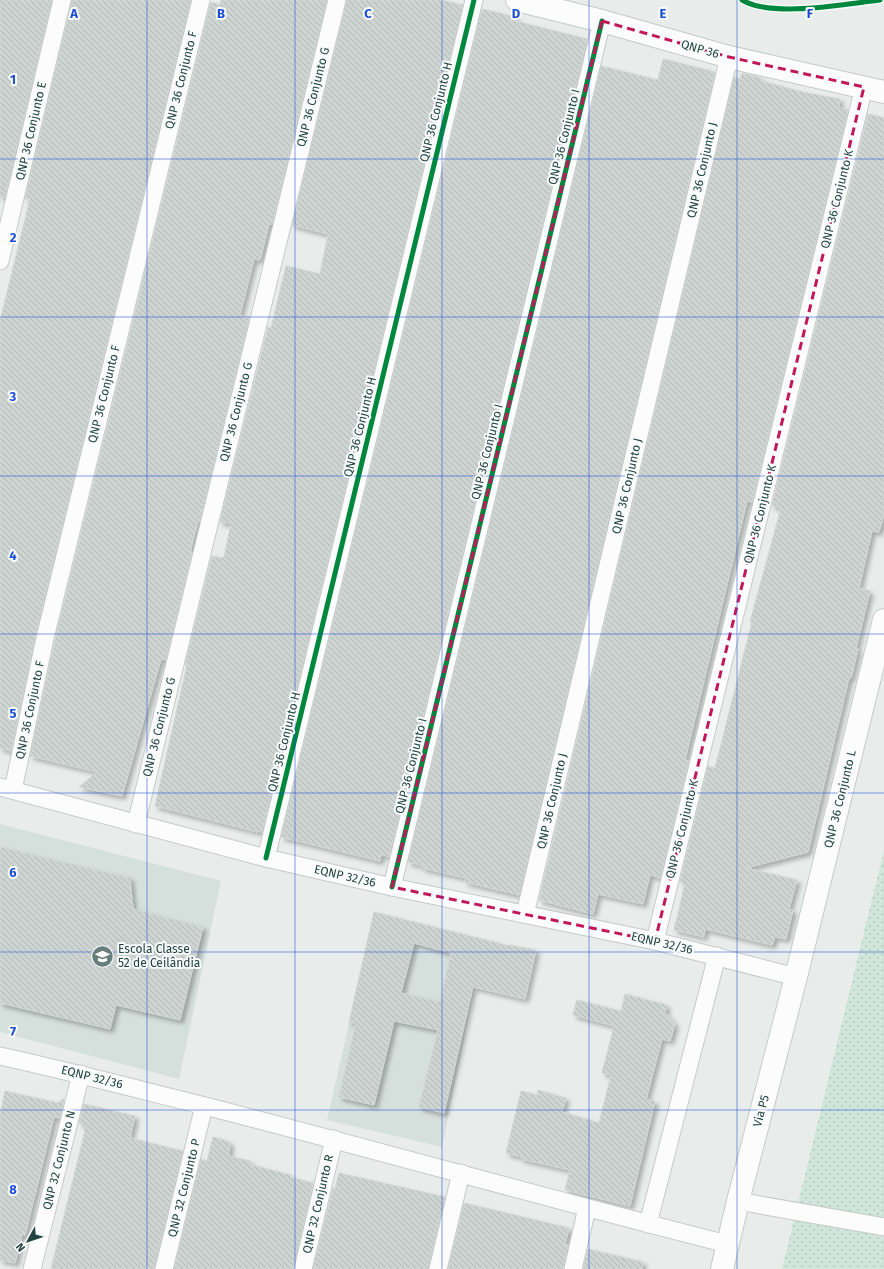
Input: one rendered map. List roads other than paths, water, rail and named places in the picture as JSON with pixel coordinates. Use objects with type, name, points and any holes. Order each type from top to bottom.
[{"type":"street","name":"QNP 36 Conjunto E","points":[[0,261],[62,0]]},
{"type":"street","name":"QNP 36 Conjunto F","points":[[7,788],[201,0]]},
{"type":"street","name":"QNP 36 Conjunto G","points":[[136,824],[337,0]]},
{"type":"street","name":"QNP 36 Conjunto H","points":[[266,858],[474,0]]},
{"type":"street","name":"QNP 36","points":[[517,0],[602,21],[729,57],[874,90]]},
{"type":"street","name":"QNP 36 Conjunto I","points":[[392,887],[602,21]]},
{"type":"street","name":"QNP 36 Conjunto J","points":[[525,914],[729,57]]},
{"type":"street","name":"QNP 36 Conjunto K","points":[[655,940],[874,90]]},
{"type":"street","name":"QNP 36 Conjunto L","points":[[796,977],[884,620]]},
{"type":"street","name":"EQNP 32/36","points":[[7,788],[266,858],[392,887],[655,940],[796,977]]},
{"type":"street","points":[[648,1224],[717,956]]},
{"type":"street","name":"Via P5","points":[[722,1269],[727,1244],[796,977]]},
{"type":"street","name":"EQNP 32/36","points":[[0,1056],[80,1074],[334,1139],[587,1208],[727,1244]]},
{"type":"street","name":"QNP 32 Conjunto N","points":[[32,1269],[80,1074]]},
{"type":"street","name":"QNP 32 Conjunto P","points":[[164,1269],[204,1106]]},
{"type":"street","name":"QNP 32 Conjunto R","points":[[303,1269],[334,1139]]},
{"type":"street","points":[[438,1269],[461,1173]]},
{"type":"street","points":[[738,1201],[884,1227]]},
{"type":"street","points":[[573,1269],[587,1208]]},
{"type":"place","name":"Escola Classe 52 de Ceilândia","points":[[102,956]]}]
